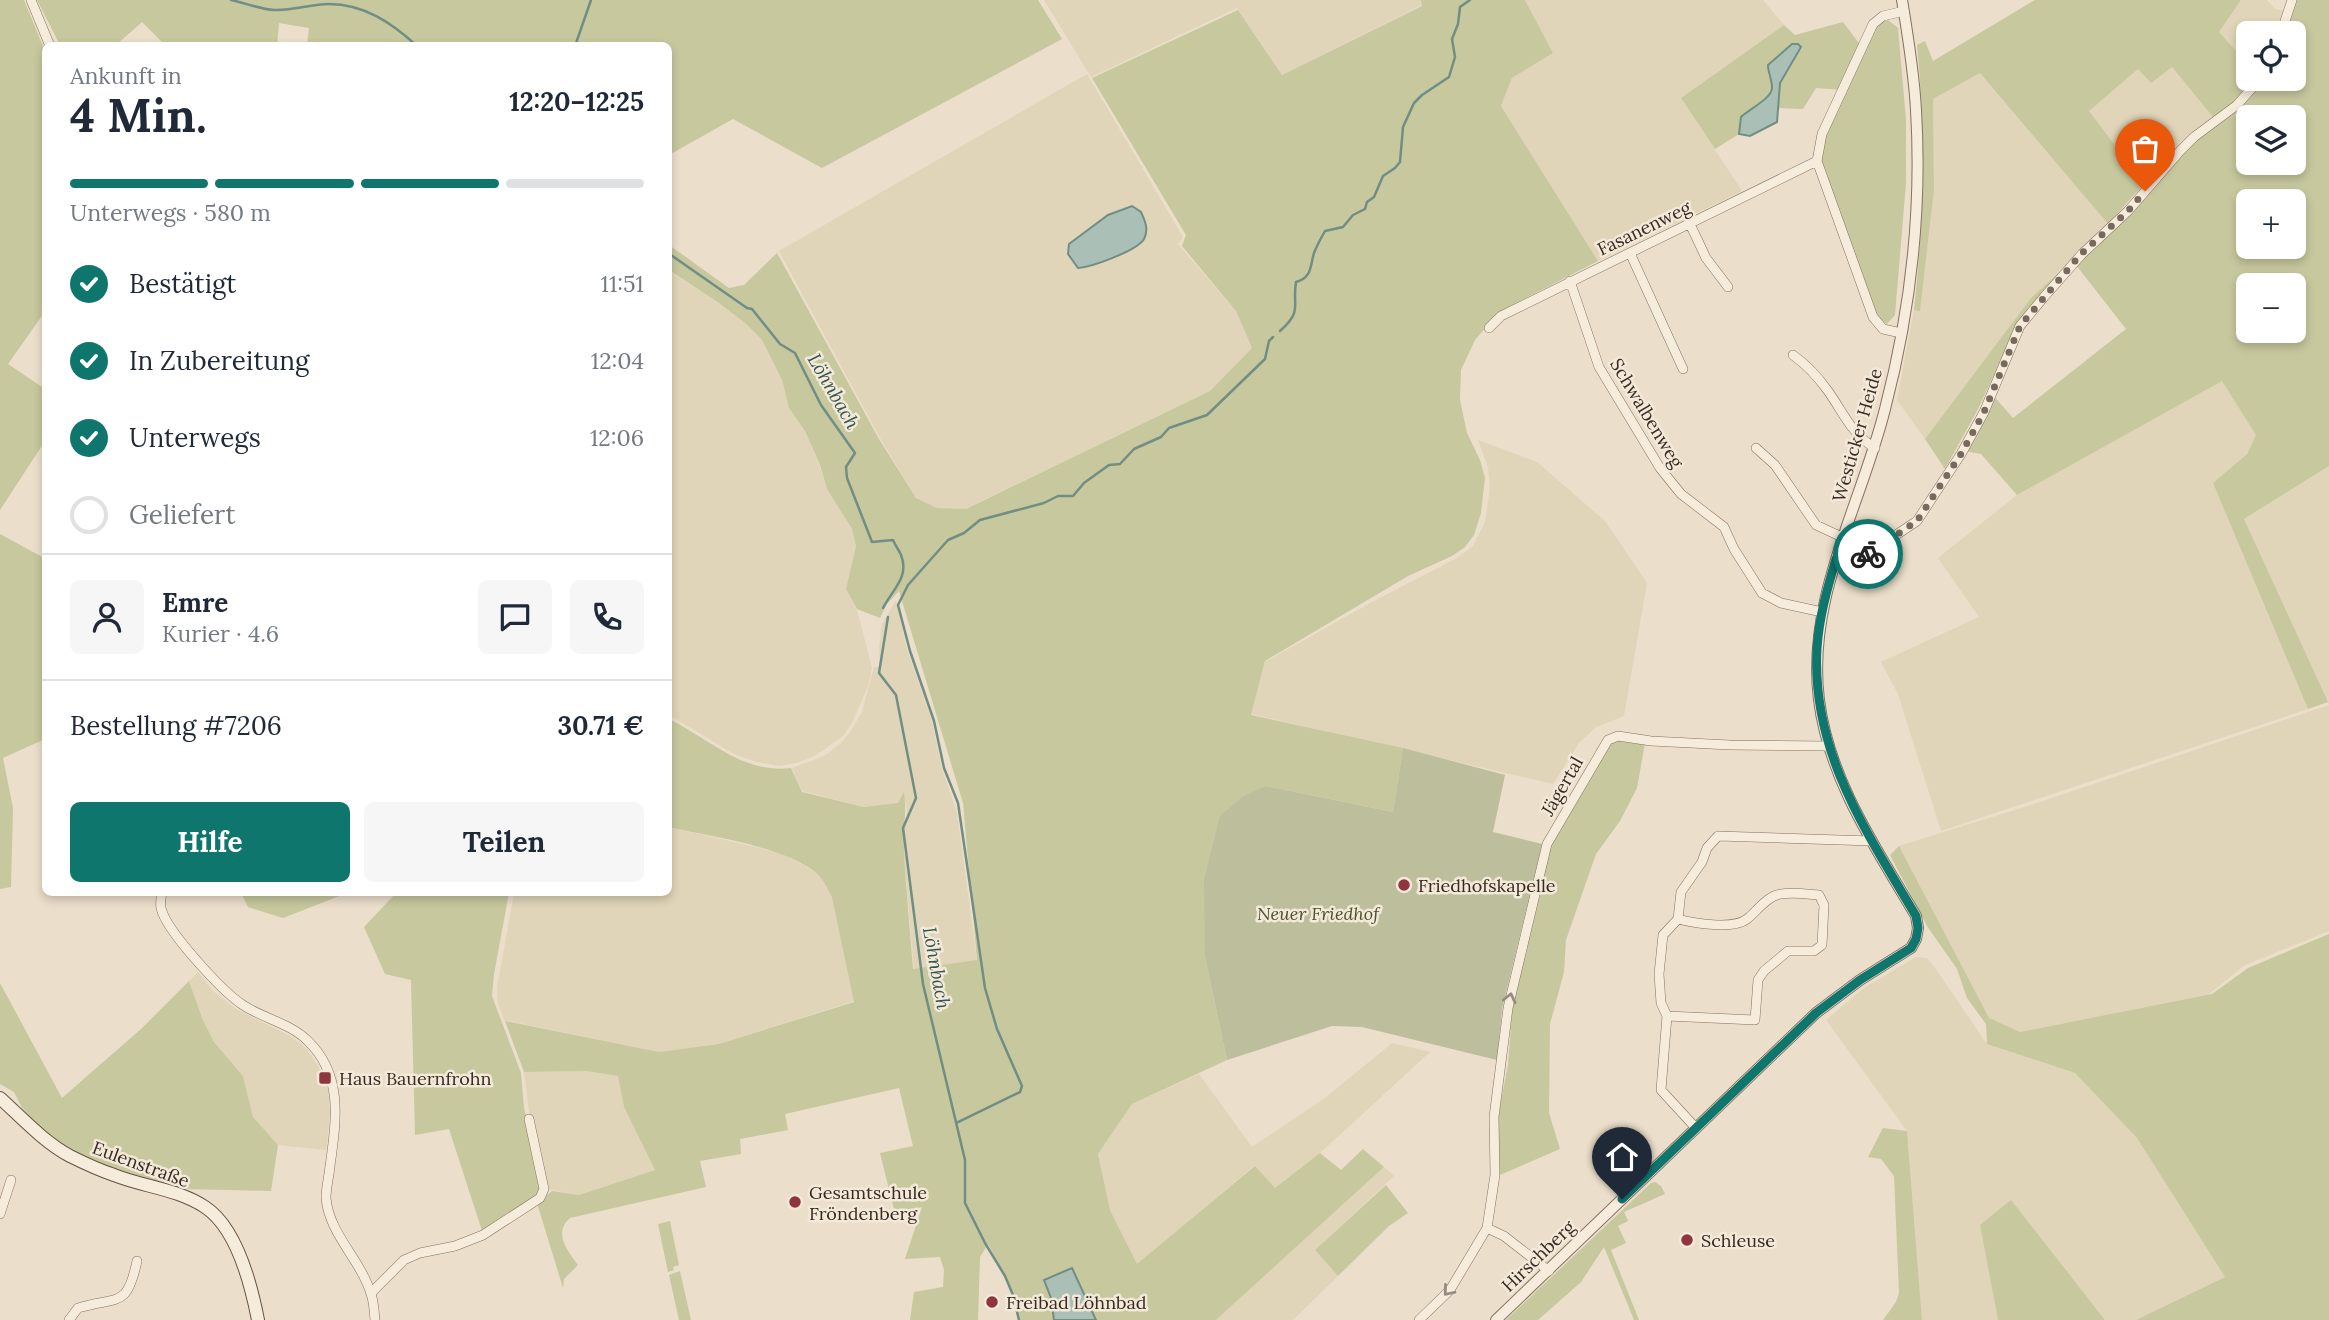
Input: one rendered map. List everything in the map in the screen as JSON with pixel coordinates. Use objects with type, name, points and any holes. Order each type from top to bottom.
[{"type":"main road","name":"Eulenstraße","points":[[0,1098],[40,1135],[68,1155],[114,1176],[184,1196],[206,1207],[222,1223],[235,1245],[252,1288],[258,1320]]},
{"type":"street","points":[[31,0],[48,42]]},
{"type":"street","points":[[2285,21],[2292,0]]},
{"type":"street","name":"Westicker Heide","points":[[1817,161],[1822,134],[1872,24],[1903,5],[1916,110],[1917,184],[1913,253],[1901,333],[1875,447],[1836,559],[1822,612],[1817,650],[1818,683],[1828,746],[1846,792],[1916,916],[1916,939]]},
{"type":"street","points":[[1836,559],[1857,561],[1917,521],[1961,454],[1984,412],[2020,326],[2081,254],[2128,211],[2193,137],[2237,105],[2249,91]]},
{"type":"street","points":[[1817,161],[1874,317],[1883,329],[1901,333]]},
{"type":"street","name":"Fasanenweg","points":[[1489,328],[1500,316],[1817,161]]},
{"type":"street","points":[[1690,224],[1706,258],[1728,287]]},
{"type":"street","points":[[1630,253],[1683,369]]},
{"type":"street","name":"Schwalbenweg","points":[[1570,281],[1599,367],[1660,468],[1681,494],[1724,527],[1734,549],[1762,593],[1781,603],[1822,612]]},
{"type":"street","points":[[1793,355],[1809,367],[1827,389],[1854,432],[1864,442],[1875,447]]},
{"type":"street","points":[[1756,448],[1781,474],[1816,525],[1844,538]]},
{"type":"street","name":"Jägertal","points":[[1487,1228],[1495,1175],[1494,1117],[1508,1008],[1547,844],[1608,740],[1618,736],[1651,741],[1730,745],[1828,746]]},
{"type":"street","points":[[1695,1128],[1661,1090],[1667,1016],[1661,1003],[1659,974],[1663,935],[1678,919],[1681,892],[1702,862],[1707,848],[1718,836],[1872,841]]},
{"type":"street","points":[[1667,1016],[1755,1020],[1758,980],[1764,971],[1788,951],[1814,951],[1822,945],[1824,905],[1819,895],[1779,894],[1761,905],[1745,921],[1734,924],[1692,923],[1678,919]]},
{"type":"street","points":[[162,896],[161,908],[165,918],[208,974],[244,1006],[293,1030],[307,1041],[327,1068],[336,1105],[326,1195],[328,1213],[371,1293],[375,1320]]},
{"type":"street","name":"Hirschberg","points":[[1496,1320],[1816,1013],[1860,980],[1911,948],[1916,939]]},
{"type":"street","points":[[371,1293],[404,1260],[483,1235],[540,1198],[544,1189],[529,1118]]},
{"type":"street","points":[[0,1214],[10,1180]]},
{"type":"street","points":[[1419,1320],[1450,1290],[1487,1228],[1504,1236],[1549,1271]]},
{"type":"street","points":[[69,1320],[78,1308],[113,1301],[128,1293],[137,1261]]},
{"type":"shaded area","points":[[1044,0],[1421,0],[1422,5],[1282,75],[1237,8],[1091,77]]},
{"type":"shaded area","points":[[1525,0],[1763,0],[1784,25],[1681,98],[1742,191],[1598,261],[1501,106],[1512,78],[1553,53]]},
{"type":"shaded area","points":[[2241,0],[2267,0],[2275,9],[2284,11],[2280,21],[2236,21],[2236,51],[2219,32]]},
{"type":"shaded area","points":[[1792,44],[1801,47],[1780,83],[1777,122],[1750,136],[1739,134],[1741,117],[1765,99],[1771,91],[1768,65]]},
{"type":"shaded area","points":[[2172,67],[2213,117],[2144,184],[2088,111],[2138,69]]},
{"type":"shaded area","points":[[1980,73],[2108,224],[2031,298],[1925,439],[1897,400],[1914,310],[1920,310],[1934,190],[1933,99]]},
{"type":"shaded area","points":[[1087,74],[1183,237],[1178,244],[1236,311],[1252,348],[1210,391],[965,509],[937,508],[916,498],[880,438],[779,251]]},
{"type":"shaded area","points":[[1132,206],[1141,212],[1146,228],[1140,244],[1103,262],[1078,268],[1068,254],[1069,244],[1108,215]]},
{"type":"shaded area","points":[[672,273],[719,303],[762,340],[782,380],[789,408],[805,431],[827,489],[852,529],[856,546],[846,589],[857,610],[872,668],[868,686],[852,723],[843,736],[818,754],[800,762],[780,766],[756,762],[734,754],[672,717]]},
{"type":"shaded area","points":[[2222,380],[2256,435],[2247,454],[2213,483],[2308,709],[1941,831],[1898,694],[1881,662],[1979,617],[1938,558],[2017,495]]},
{"type":"shaded area","points":[[1478,440],[1537,462],[1605,521],[1647,583],[1624,716],[1596,727],[1579,743],[1553,784],[1251,714],[1265,662],[1457,558],[1473,546],[1485,522],[1490,488],[1488,467]]},
{"type":"shaded area","points":[[2329,466],[2329,705],[2244,519]]},
{"type":"shaded area","points":[[896,600],[906,646],[932,722],[942,769],[957,813],[977,961],[914,969],[904,856],[903,835],[907,811],[904,793],[898,803],[864,807],[802,791],[792,768],[824,756],[851,731],[862,712],[874,667],[880,667],[882,624]]},
{"type":"shaded area","points":[[2329,705],[2329,931],[2245,965],[2208,995],[2020,1032],[1989,1019],[1899,846],[2037,803]]},
{"type":"shaded area","points":[[672,828],[781,853],[816,872],[826,884],[832,899],[854,1001],[719,1044],[659,1052],[504,1020],[498,1003],[497,988],[513,896],[672,896]]},
{"type":"shaded area","points":[[1916,957],[1927,958],[1933,965],[1987,1044],[2075,1073],[2137,1138],[2225,1277],[2136,1320],[2105,1320],[2011,1201],[1980,1225],[1998,1320],[1922,1320],[1907,1131],[1826,1020],[1864,988]]},
{"type":"shaded area","points":[[198,972],[213,991],[236,1009],[290,1036],[306,1048],[318,1066],[328,1090],[330,1113],[326,1150],[278,1145],[253,1117],[243,1076],[214,1042],[202,1018],[189,981]]},
{"type":"shaded area","points":[[1392,1043],[1430,1052],[1320,1153],[1275,1188],[1254,1166],[1137,1265],[1110,1210],[1098,1154],[1132,1104],[1199,1074],[1252,1147],[1325,1098]]},
{"type":"shaded area","points":[[586,1071],[618,1076],[624,1107],[655,1170],[579,1195],[546,1189],[530,1119],[524,1072]]},
{"type":"shaded area","points":[[1384,1167],[1394,1176],[1315,1250],[1338,1276],[1293,1320],[1216,1320]]},
{"type":"shaded area","points":[[1072,1268],[1096,1320],[1054,1320],[1051,1298],[1044,1280]]},
{"type":"green space","points":[[0,0],[24,0],[42,44],[42,316],[8,364],[42,387],[42,446],[0,510]]},
{"type":"green space","points":[[37,0],[1038,0],[1062,39],[822,168],[733,119],[672,153],[672,42],[307,42],[309,28],[279,23],[277,42],[162,42],[142,22],[119,42],[58,42]]},
{"type":"green space","points":[[1421,0],[1525,0],[1553,53],[1512,78],[1501,106],[1598,261],[1499,312],[1475,340],[1461,370],[1460,400],[1467,433],[1485,478],[1481,513],[1474,535],[1465,547],[1452,556],[1408,576],[1265,661],[1251,715],[1403,748],[1393,812],[1266,786],[1205,957],[1227,1060],[1132,1104],[1098,1154],[1110,1210],[1137,1264],[1255,1166],[1275,1188],[1320,1153],[1341,1170],[1363,1149],[1384,1167],[1216,1320],[1018,1320],[1009,1283],[988,1244],[980,1257],[978,1320],[910,1320],[914,1292],[943,1287],[944,1270],[940,1257],[905,1259],[922,1207],[895,1213],[880,1153],[913,1146],[899,1088],[785,1114],[788,1130],[740,1139],[741,1154],[700,1161],[706,1187],[570,1218],[565,1224],[562,1236],[578,1265],[564,1279],[563,1288],[537,1203],[552,1191],[579,1195],[655,1170],[624,1107],[618,1076],[586,1071],[524,1072],[505,1021],[659,1052],[719,1044],[854,1002],[832,898],[814,871],[764,848],[672,828],[672,721],[727,753],[757,766],[791,768],[802,792],[864,807],[898,803],[904,792],[904,852],[913,969],[977,960],[963,803],[899,591],[887,604],[880,618],[857,609],[846,589],[856,546],[852,529],[827,489],[820,465],[805,431],[789,408],[782,380],[762,340],[719,303],[672,272],[672,247],[729,288],[744,285],[777,253],[879,439],[916,498],[937,508],[966,509],[1210,391],[1252,348],[1236,311],[1182,246],[1186,235],[1092,78],[1238,10],[1282,75],[1422,6]]},
{"type":"green space","points":[[2035,0],[2241,0],[2219,32],[2236,51],[2236,91],[2244,91],[2232,104],[2213,117],[2172,67],[2151,83],[2138,69],[2089,111],[2144,184],[2108,224],[1980,73],[1933,99],[1934,190],[1920,311],[1914,310],[1923,177],[1917,45],[1925,41],[1933,61]]},
{"type":"green space","points":[[2296,0],[2329,0],[2329,466],[2244,519],[2328,702],[2308,709],[2213,483],[2247,454],[2256,435],[2222,381],[2017,495],[1981,454],[1964,451],[1992,394],[2013,418],[2126,329],[2076,265],[2183,151],[2236,110],[2236,175],[2306,175],[2306,105],[2242,105],[2255,91],[2306,91],[2306,21],[2290,21]]},
{"type":"green space","points":[[1888,20],[1898,28],[1906,120],[1906,183],[1895,315],[1887,324],[1875,317],[1819,161],[1824,135],[1877,23]]},
{"type":"green space","points":[[1843,22],[1861,46],[1842,90],[1816,88],[1803,109],[1778,108],[1780,83],[1788,68],[1768,74],[1773,90],[1769,96],[1743,117],[1739,134],[1715,149],[1681,98],[1784,25],[1795,35]]},
{"type":"green space","points":[[2071,261],[2017,325],[1977,411],[1945,469],[1925,439],[2031,298]]},
{"type":"green space","points":[[0,534],[42,557],[42,740],[3,758],[13,808],[11,887],[0,889]]},
{"type":"green space","points":[[1618,739],[1645,743],[1637,788],[1620,821],[1596,854],[1566,940],[1564,972],[1550,1024],[1549,1113],[1560,1149],[1500,1175],[1497,1122],[1508,1065],[1513,1000],[1551,844],[1599,758],[1612,742]]},
{"type":"green space","name":"Neuer Friedhof","points":[[1403,748],[1505,775],[1493,832],[1542,844],[1502,1009],[1497,1060],[1362,1027],[1332,1026],[1227,1060],[1205,957],[1204,880],[1220,816],[1242,797],[1266,786],[1393,812]]},
{"type":"green space","points":[[1899,846],[1989,1018],[2020,1032],[2212,994],[2248,968],[2329,934],[2329,1320],[2136,1320],[2225,1277],[2137,1138],[2075,1073],[1987,1044],[1986,1024],[1967,998],[1957,969],[1927,926],[1890,855]]},
{"type":"green space","points":[[242,896],[339,896],[283,918],[248,907]]},
{"type":"green space","points":[[393,896],[508,896],[492,996],[521,1073],[524,1108],[543,1188],[539,1195],[483,1234],[449,1129],[415,1135],[411,980],[385,974],[364,927]]},
{"type":"green space","points":[[189,981],[214,1042],[243,1076],[253,1117],[278,1145],[271,1191],[184,1189],[136,1177],[89,1159],[62,1145],[42,1129],[22,1108],[14,1092],[0,1084],[0,983],[62,1098],[141,1029]]},
{"type":"green space","points":[[1883,1128],[1907,1131],[1922,1320],[1883,1320],[1899,1293],[1894,1176],[1881,1159],[1868,1157]]},
{"type":"green space","points":[[1655,1182],[1665,1194],[1624,1212],[1628,1221],[1618,1226],[1626,1243],[1611,1250],[1639,1320],[1634,1320],[1604,1247],[1581,1282],[1538,1320],[1506,1320],[1651,1183]]},
{"type":"green space","points":[[1386,1185],[1408,1213],[1389,1226],[1338,1276],[1315,1250]]},
{"type":"green space","points":[[2011,1200],[2105,1320],[1998,1320],[1980,1225]]},
{"type":"green space","points":[[670,1221],[679,1265],[668,1272],[658,1224]]},
{"type":"green space","points":[[680,1271],[691,1320],[679,1320],[669,1275]]},
{"type":"waterway","points":[[231,0],[274,10],[329,4],[354,7],[377,16],[412,42]]},
{"type":"waterway","name":"Löhnbach","points":[[576,42],[591,0]]},
{"type":"waterway","points":[[1280,331],[1292,318],[1296,282],[1308,274],[1315,250],[1325,231],[1343,227],[1353,215],[1365,209],[1367,202],[1374,197],[1383,176],[1400,162],[1403,127],[1414,103],[1449,77],[1455,57],[1452,39],[1458,24],[1460,7],[1470,0]]},
{"type":"waterway","name":"Löhnbach","points":[[672,256],[752,309],[780,344],[795,353],[821,405],[855,453],[846,467],[847,478],[872,542],[893,540],[903,563],[902,577],[883,608]]},
{"type":"waterway","points":[[956,1123],[1020,1092],[1022,1086],[997,1029],[985,988],[958,803],[944,768],[934,721],[910,651],[898,605],[908,585],[948,540],[964,533],[980,520],[1044,503],[1058,496],[1073,496],[1084,483],[1109,465],[1120,464],[1134,449],[1161,437],[1169,428],[1207,415],[1265,359],[1269,341],[1273,337]]},
{"type":"waterway","name":"Löhnbach","points":[[888,617],[879,673],[896,695],[916,798],[903,828],[923,984],[965,1160],[965,1203],[1005,1276],[1019,1320]]},
{"type":"way so far","points":[[1868,554],[1917,521],[1961,454],[1984,412],[2020,326],[2081,254],[2128,211],[2145,191]]},
{"type":"place","name":"Friedhofskapelle","points":[[1404,885]]},
{"type":"place","name":"Haus Bauernfrohn","points":[[325,1078]]},
{"type":"place","name":"Gesamtschule Fröndenberg","points":[[795,1202]]},
{"type":"place","name":"Schleuse","points":[[1687,1240]]},
{"type":"place","name":"Freibad Löhnbad","points":[[992,1302]]},
{"type":"route","points":[[1622,1199],[1816,1013],[1860,980],[1911,948],[1916,939],[1916,916],[1846,792],[1828,746],[1819,701],[1819,631],[1836,559],[1857,561],[1868,554]]}]
